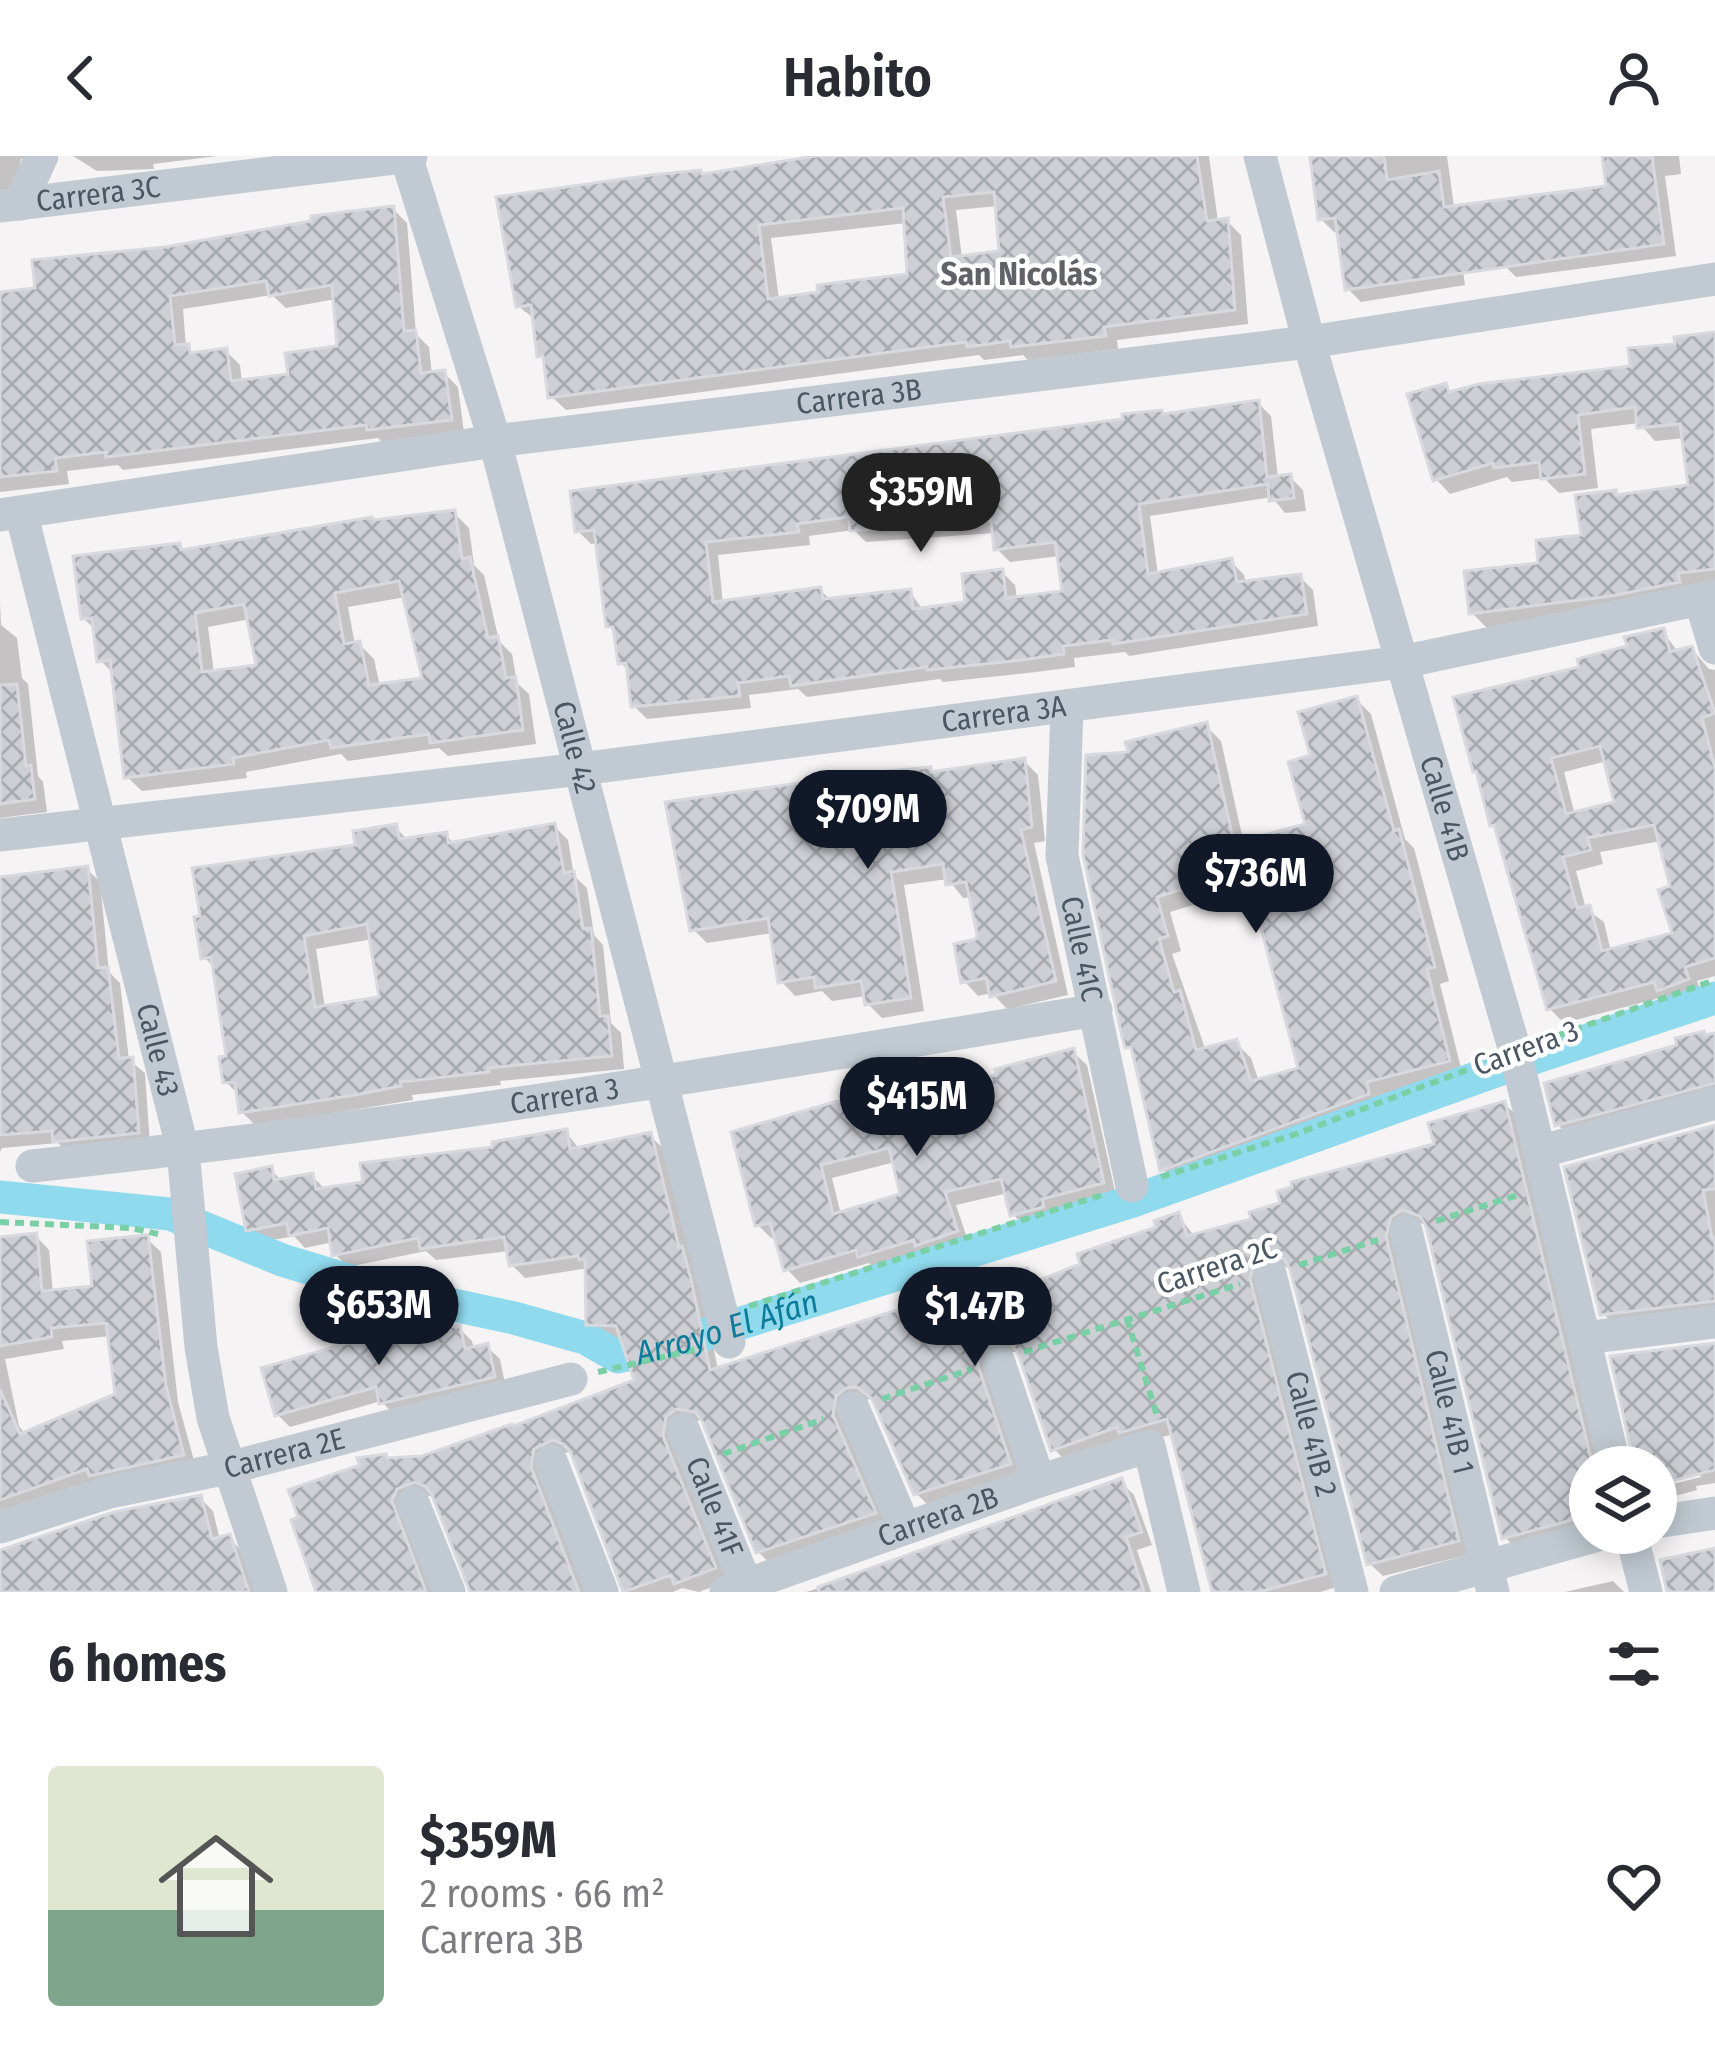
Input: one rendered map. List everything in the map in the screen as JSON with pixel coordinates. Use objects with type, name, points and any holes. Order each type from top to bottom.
[{"type":"street","points":[[10,205],[42,156]]},
{"type":"street","name":"Carrera 3C","points":[[10,205],[408,156]]},
{"type":"street","name":"Calle 42","points":[[408,156],[495,441],[726,1328]]},
{"type":"street","name":"Calle 41B","points":[[1260,156],[1309,342],[1515,1051],[1611,1446]]},
{"type":"street","name":"Carrera 3B","points":[[10,514],[495,441],[1309,342],[1715,279]]},
{"type":"street","name":"Calle 43","points":[[10,514],[102,821],[184,1150],[201,1347],[213,1418],[271,1592]]},
{"type":"street","points":[[1708,597],[1715,648]]},
{"type":"street","name":"Carrera 3A","points":[[0,835],[581,770],[1402,662],[1708,597]]},
{"type":"street","name":"Calle 41C","points":[[1067,708],[1062,856],[1132,1186]]},
{"type":"street","name":"Carrera 3","points":[[32,1166],[184,1150],[663,1084],[1096,1010]]},
{"type":"street","points":[[1539,1152],[1715,1103]]},
{"type":"street","name":"Calle 41B 1","points":[[1406,1231],[1490,1579]]},
{"type":"street","name":"Calle 41B 2","points":[[1270,1274],[1352,1592]]},
{"type":"street","points":[[1584,1338],[1715,1322]]},
{"type":"street","points":[[998,1360],[1039,1480]]},
{"type":"street","name":"Carrera 2E","points":[[0,1527],[109,1492],[228,1468],[572,1379]]},
{"type":"street","points":[[853,1408],[905,1528]]},
{"type":"street","name":"Calle 41F","points":[[682,1429],[736,1588]]},
{"type":"street","points":[[1149,1446],[1184,1592]]},
{"type":"street","name":"Carrera 2B","points":[[736,1588],[1039,1480],[1149,1446]]},
{"type":"street","points":[[550,1461],[602,1592]]},
{"type":"street","points":[[413,1503],[449,1592]]},
{"type":"street","points":[[1677,1519],[1715,1513]]},
{"type":"street","points":[[1396,1592],[1490,1579],[1569,1547]]},
{"type":"street","points":[[1636,1554],[1646,1592]]},
{"type":"path","name":"Carrera 3","points":[[1132,1186],[1296,1134],[1715,980]]},
{"type":"path","points":[[610,1369],[1132,1186]]},
{"type":"path","name":"Carrera 2C","points":[[697,1464],[998,1360],[1548,1186]]},
{"type":"path","points":[[0,1222],[131,1228],[193,1248]]},
{"type":"path","points":[[1127,1319],[1161,1428],[1149,1446]]},
{"type":"building","points":[[816,156],[1197,156],[1207,221],[1228,218],[1235,310],[1104,327],[1106,336],[1011,347],[1010,341],[967,347],[966,342],[548,398],[531,305],[516,307],[496,197],[651,175],[701,170],[702,174]],"holes":[[[994,192],[999,251],[951,257],[943,197]],[[903,208],[907,274],[817,285],[818,292],[768,299],[759,225]]]},
{"type":"building","points":[[1310,156],[1384,156],[1387,180],[1439,171],[1444,207],[1606,186],[1602,156],[1652,156],[1664,244],[1345,290],[1335,218],[1318,220]]},
{"type":"building","points":[[394,206],[404,331],[416,330],[421,373],[445,370],[452,420],[367,430],[366,425],[106,457],[106,452],[55,458],[57,471],[0,477],[0,292],[35,288],[32,260],[165,247],[311,221],[311,216]],"holes":[[[266,281],[269,296],[332,285],[337,346],[285,353],[288,374],[231,381],[227,348],[190,353],[189,344],[175,345],[170,296]]]},
{"type":"building","points":[[1715,332],[1715,569],[1678,573],[1680,582],[1611,596],[1469,614],[1464,571],[1538,563],[1536,540],[1581,535],[1575,495],[1616,490],[1616,495],[1688,485],[1680,424],[1637,428],[1635,407],[1578,415],[1585,474],[1541,479],[1539,462],[1494,468],[1493,463],[1433,481],[1407,394],[1446,383],[1449,392],[1479,384],[1630,366],[1628,348],[1675,344],[1674,337]]},
{"type":"building","points":[[1259,400],[1267,477],[1291,474],[1294,498],[1269,501],[1268,484],[1139,504],[1148,574],[1232,558],[1237,582],[1301,574],[1307,614],[1113,644],[1112,640],[1063,646],[1064,654],[1022,660],[927,667],[791,686],[789,676],[738,683],[740,696],[631,707],[626,663],[618,664],[613,627],[606,627],[594,530],[575,532],[570,491],[1123,419],[1122,414],[1162,410],[1163,414]],"holes":[[[848,517],[850,531],[991,520],[994,550],[1055,542],[1062,591],[1006,598],[1003,569],[962,574],[965,602],[913,609],[911,589],[823,599],[821,587],[713,602],[706,542],[799,532],[797,524]]]},
{"type":"building","points":[[455,510],[462,559],[470,557],[488,638],[498,636],[506,678],[516,677],[523,730],[430,743],[429,734],[331,748],[329,740],[233,758],[234,764],[124,778],[110,660],[97,662],[92,618],[81,619],[73,556],[180,543],[181,550]],"holes":[[[399,581],[422,678],[369,685],[360,641],[344,644],[335,593]],[[244,604],[256,665],[202,672],[195,613]]]},
{"type":"building","points":[[1664,628],[1670,652],[1692,646],[1715,713],[1702,718],[1715,768],[1715,958],[1685,967],[1689,979],[1657,991],[1654,982],[1547,1010],[1453,697],[1579,667],[1577,659],[1627,646],[1624,637]],"holes":[[[1600,746],[1614,802],[1566,814],[1551,758]],[[1654,825],[1670,886],[1658,890],[1672,933],[1602,951],[1590,905],[1577,908],[1563,857],[1591,850],[1587,838]]]},
{"type":"building","points":[[17,684],[26,766],[31,765],[35,799],[0,804],[0,685]]},
{"type":"building","points":[[1357,696],[1435,967],[1427,969],[1450,1061],[1367,1082],[1369,1094],[1160,1171],[1131,1047],[1125,1048],[1121,1032],[1083,854],[1086,755],[1128,752],[1125,742],[1207,722],[1234,843],[1305,824],[1288,762],[1310,755],[1298,712]],"holes":[[[1239,872],[1251,914],[1257,913],[1298,1068],[1251,1081],[1237,1039],[1196,1050],[1180,990],[1174,992],[1159,939],[1168,936],[1157,897]]]},
{"type":"building","points":[[1025,758],[1032,827],[1021,830],[1056,981],[990,997],[986,978],[961,983],[954,944],[976,939],[977,934],[966,882],[946,885],[943,864],[891,872],[911,998],[865,1005],[861,981],[815,988],[814,977],[778,983],[768,918],[690,931],[665,802],[878,772],[931,767],[931,772]]},
{"type":"building","points":[[555,823],[564,873],[574,871],[583,929],[591,928],[600,1016],[608,1016],[612,1056],[488,1068],[489,1072],[400,1082],[401,1086],[355,1095],[239,1113],[235,1082],[223,1083],[219,1057],[226,1056],[211,957],[201,959],[192,868],[355,845],[353,831],[397,824],[399,839],[447,832],[448,843]],"holes":[[[367,924],[379,997],[315,1007],[304,936]]]},
{"type":"building","points":[[88,866],[98,968],[108,967],[119,1058],[133,1057],[139,1133],[53,1142],[52,1131],[0,1135],[0,877]]},
{"type":"building","points":[[1704,1031],[1705,1035],[1715,1033],[1715,1083],[1555,1126],[1544,1083],[1677,1045],[1675,1038]]},
{"type":"building","points":[[1074,1048],[1104,1183],[1042,1199],[1044,1207],[1010,1216],[1001,1179],[945,1192],[958,1231],[915,1246],[914,1240],[858,1257],[856,1250],[784,1271],[770,1223],[755,1226],[731,1132],[834,1102],[867,1096],[869,1101],[918,1089],[920,1094],[996,1075],[995,1069]],"holes":[[[889,1148],[900,1194],[833,1214],[821,1165]]]},
{"type":"building","points":[[1505,1101],[1588,1446],[1569,1446],[1569,1521],[1502,1539],[1426,1226],[1420,1216],[1402,1210],[1391,1217],[1386,1236],[1459,1541],[1367,1565],[1290,1269],[1284,1259],[1266,1254],[1255,1260],[1250,1279],[1326,1574],[1259,1592],[1212,1592],[1167,1419],[1119,1433],[1117,1427],[1051,1451],[1018,1353],[1001,1339],[982,1347],[978,1366],[1011,1464],[914,1495],[872,1399],[857,1387],[846,1388],[836,1396],[833,1415],[876,1513],[756,1553],[702,1421],[695,1412],[676,1409],[666,1417],[663,1436],[716,1568],[674,1584],[671,1575],[623,1592],[571,1453],[553,1440],[534,1449],[531,1467],[579,1592],[470,1592],[432,1495],[415,1482],[397,1489],[392,1501],[426,1592],[316,1592],[291,1520],[298,1517],[288,1490],[360,1465],[357,1458],[422,1456],[634,1380],[616,1326],[586,1325],[585,1259],[578,1256],[509,1266],[504,1237],[420,1249],[418,1238],[332,1256],[328,1228],[289,1236],[287,1223],[246,1231],[235,1174],[272,1166],[274,1180],[313,1173],[316,1189],[363,1182],[360,1163],[492,1147],[492,1142],[567,1129],[570,1149],[651,1132],[710,1370],[1027,1268],[1032,1283],[1080,1264],[1077,1254],[1156,1227],[1154,1221],[1179,1212],[1187,1236],[1251,1219],[1249,1212],[1280,1203],[1277,1191],[1292,1187],[1291,1182],[1434,1144],[1428,1123]]},
{"type":"building","points":[[1715,1125],[1715,1189],[1703,1190],[1715,1237],[1715,1301],[1600,1315],[1564,1167]]},
{"type":"building","points":[[37,1233],[42,1291],[92,1286],[87,1241],[148,1235],[166,1386],[184,1455],[89,1476],[87,1469],[0,1500],[0,1389],[20,1434],[115,1394],[106,1323],[51,1328],[52,1337],[0,1346],[0,1237]]},
{"type":"building","points":[[423,1321],[425,1332],[460,1325],[465,1349],[488,1343],[495,1377],[379,1404],[376,1387],[275,1416],[261,1368],[366,1338],[365,1332]]},
{"type":"building","points":[[1715,1343],[1715,1470],[1677,1480],[1677,1446],[1630,1446],[1610,1356]]},
{"type":"building","points":[[1122,1478],[1142,1532],[1126,1537],[1144,1592],[819,1592],[818,1587]]},
{"type":"building","points":[[201,1495],[212,1539],[230,1534],[249,1592],[0,1592],[0,1550],[114,1512]]},
{"type":"building","points":[[1715,1548],[1715,1592],[1667,1592],[1660,1560]]},
{"type":"waterway","name":"Arroyo El Afán","points":[[0,1197],[170,1214],[282,1260],[374,1288],[585,1338],[618,1357],[674,1344],[1133,1201],[1715,998]]},
{"type":"district","name":"San Nicolás","points":[[1019,273]]}]
